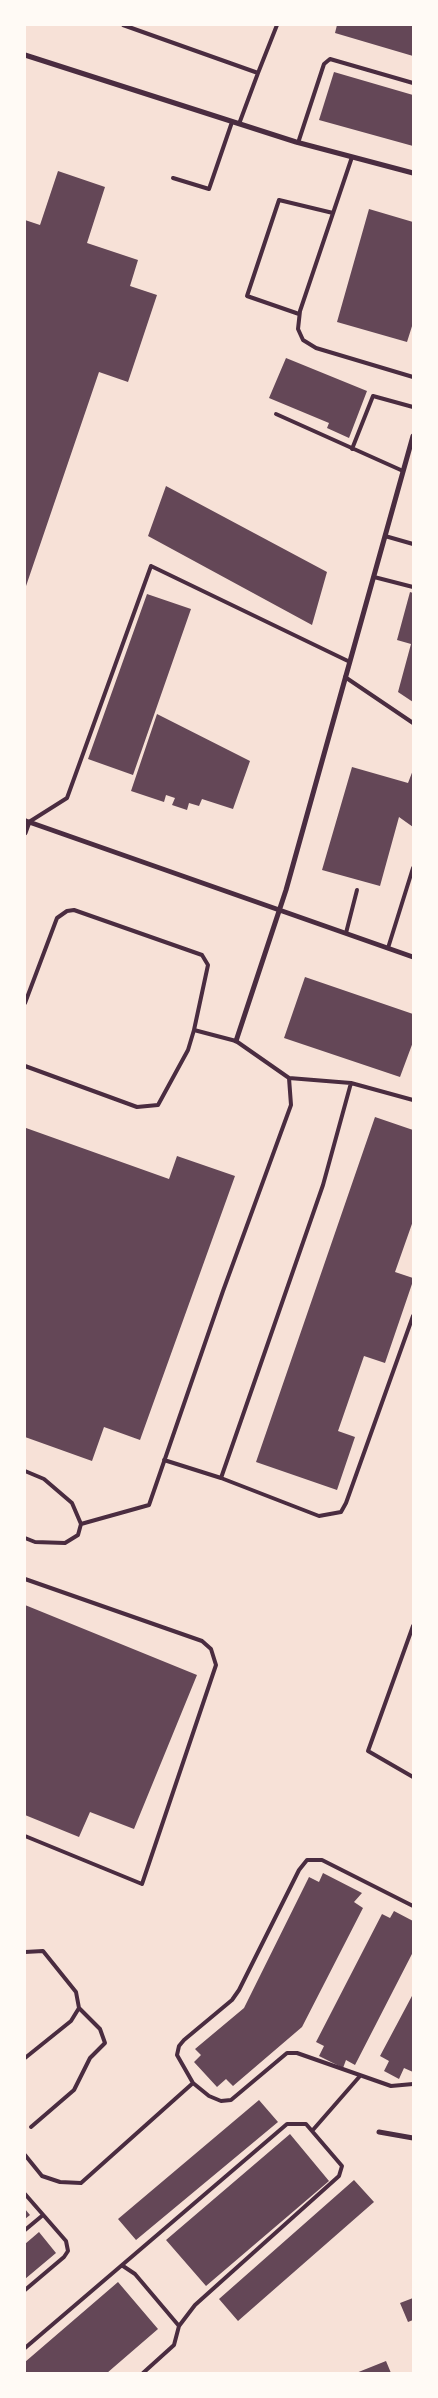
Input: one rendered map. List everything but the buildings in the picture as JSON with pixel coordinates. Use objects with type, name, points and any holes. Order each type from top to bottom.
[{"type":"street","points":[[25,55],[298,143],[413,173]]},
{"type":"street","points":[[236,1041],[279,910],[413,436]]},
{"type":"street","points":[[25,833],[27,821],[413,957]]},
{"type":"street","points":[[379,2132],[413,2138]]},
{"type":"lane","points":[[123,25],[258,73]]},
{"type":"lane","points":[[239,124],[277,25]]},
{"type":"lane","points":[[298,143],[324,64],[330,59],[413,82]]},
{"type":"lane","points":[[173,178],[209,189],[232,122]]},
{"type":"lane","points":[[352,157],[299,314],[298,329],[309,345],[413,377]]},
{"type":"lane","points":[[299,314],[247,296],[279,200],[333,213]]},
{"type":"lane","points":[[352,449],[373,396],[413,407]]},
{"type":"lane","points":[[276,414],[403,471]]},
{"type":"lane","points":[[385,536],[413,544]]},
{"type":"lane","points":[[27,821],[67,798],[151,566],[350,662]]},
{"type":"lane","points":[[374,577],[413,588]]},
{"type":"lane","points":[[346,677],[413,723]]},
{"type":"lane","points":[[388,948],[413,868]]},
{"type":"lane","points":[[346,933],[357,890]]},
{"type":"lane","points":[[25,1003],[57,918],[67,911],[74,910],[202,955],[208,965],[200,1009],[188,1050],[158,1105],[137,1107],[25,1066]]},
{"type":"lane","points":[[194,1030],[236,1041],[289,1078],[351,1083],[413,1100]]},
{"type":"lane","points":[[81,1524],[149,1505],[291,1105],[289,1078]]},
{"type":"lane","points":[[221,1478],[323,1185],[351,1083]]},
{"type":"lane","points":[[164,1460],[221,1478],[319,1516],[341,1512],[346,1503],[413,1316]]},
{"type":"lane","points":[[25,1471],[44,1478],[72,1502],[81,1524],[78,1535],[65,1544],[35,1542],[25,1538]]},
{"type":"lane","points":[[25,1579],[202,1641],[212,1649],[216,1665],[142,1884],[25,1836]]},
{"type":"lane","points":[[413,1626],[368,1751],[413,1777]]},
{"type":"lane","points":[[413,1906],[322,1860],[307,1860],[299,1870],[240,1990],[232,2000],[179,2046],[177,2055],[193,2083],[209,2096],[221,2101],[231,2100],[287,2053],[297,2053],[391,2086],[413,2084]]},
{"type":"lane","points":[[25,1952],[43,1951],[76,1992],[79,2008],[100,2029],[105,2043],[90,2058],[74,2090],[31,2127]]},
{"type":"lane","points":[[25,2058],[71,2020],[79,2008]]},
{"type":"lane","points":[[312,2131],[360,2076]]},
{"type":"lane","points":[[25,2155],[42,2176],[60,2182],[81,2183],[193,2083]]},
{"type":"lane","points":[[25,2348],[287,2124],[306,2124],[342,2166],[339,2176],[195,2305],[179,2326],[174,2345],[143,2373]]},
{"type":"lane","points":[[25,2194],[66,2241],[68,2251],[64,2258],[25,2290]]},
{"type":"lane","points":[[25,2230],[44,2215]]},
{"type":"lane","points":[[123,2266],[134,2274],[179,2326]]}]
